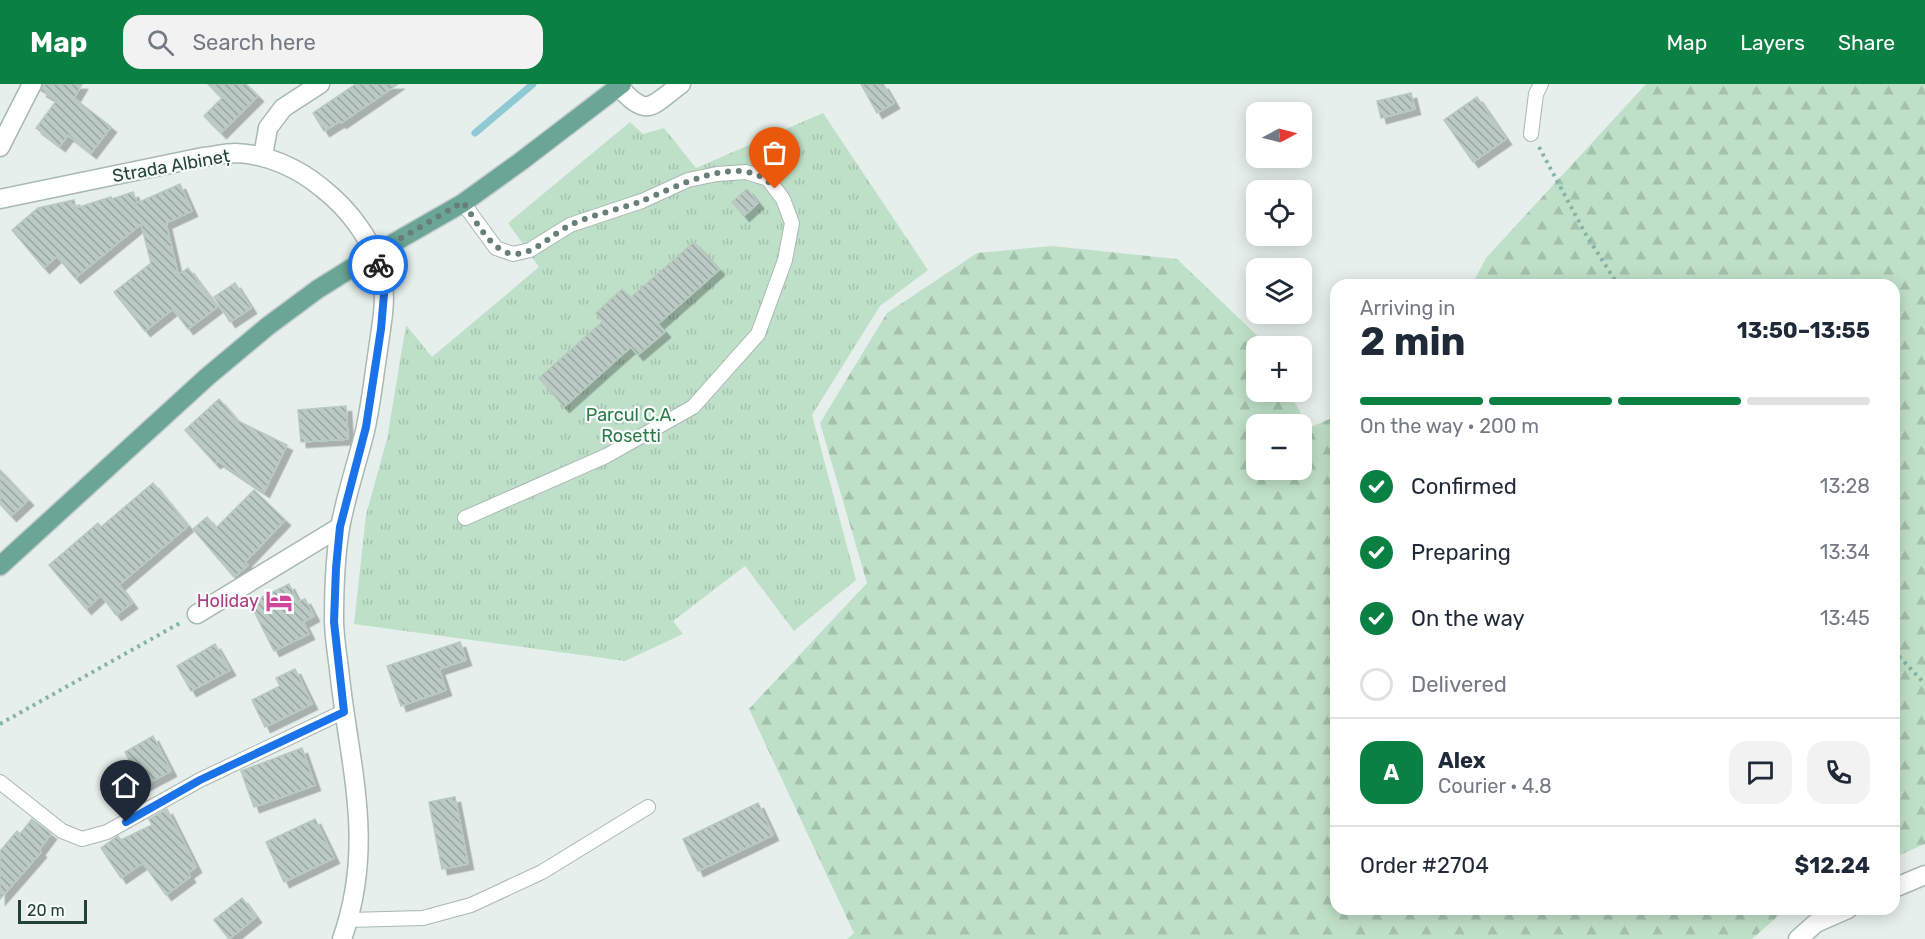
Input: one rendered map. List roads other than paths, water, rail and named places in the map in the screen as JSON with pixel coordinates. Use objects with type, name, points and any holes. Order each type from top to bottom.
[{"type":"main road","points":[[0,566],[207,377],[268,326],[318,289],[463,202],[520,162],[620,85]]},
{"type":"street","points":[[0,147],[32,84]]},
{"type":"street","points":[[263,156],[268,128],[283,108],[320,84]]},
{"type":"street","points":[[620,85],[633,103],[645,106],[653,105],[681,84]]},
{"type":"street","name":"Strada Albineț","points":[[0,199],[203,157],[233,153],[263,156],[308,176],[333,196],[354,219],[374,254],[382,278],[384,294],[381,329],[366,427],[340,527],[336,568],[334,622],[359,820],[359,859],[348,920],[342,939]]},
{"type":"street","points":[[197,614],[340,527]]},
{"type":"street","points":[[1900,885],[1925,875]]},
{"type":"street","points":[[1798,939],[1817,931],[1840,915]]},
{"type":"lane","points":[[1531,134],[1536,94],[1541,84]]},
{"type":"lane","points":[[463,202],[496,248],[513,254],[530,250],[570,225],[642,201],[688,180],[717,174],[746,172],[768,179],[783,199],[792,223],[785,260],[758,334],[693,407],[606,456],[465,518]]},
{"type":"lane","points":[[0,782],[62,831],[82,839],[107,832],[200,780],[344,712]]},
{"type":"lane","points":[[348,920],[423,918],[471,905],[542,872],[648,807]]},
{"type":"waterway","points":[[475,133],[533,84]]},
{"type":"place","name":"Holiday","points":[[279,601]]},
{"type":"park label","name":"Parcul C.A. Rosetti","points":[[631,425]]}]
